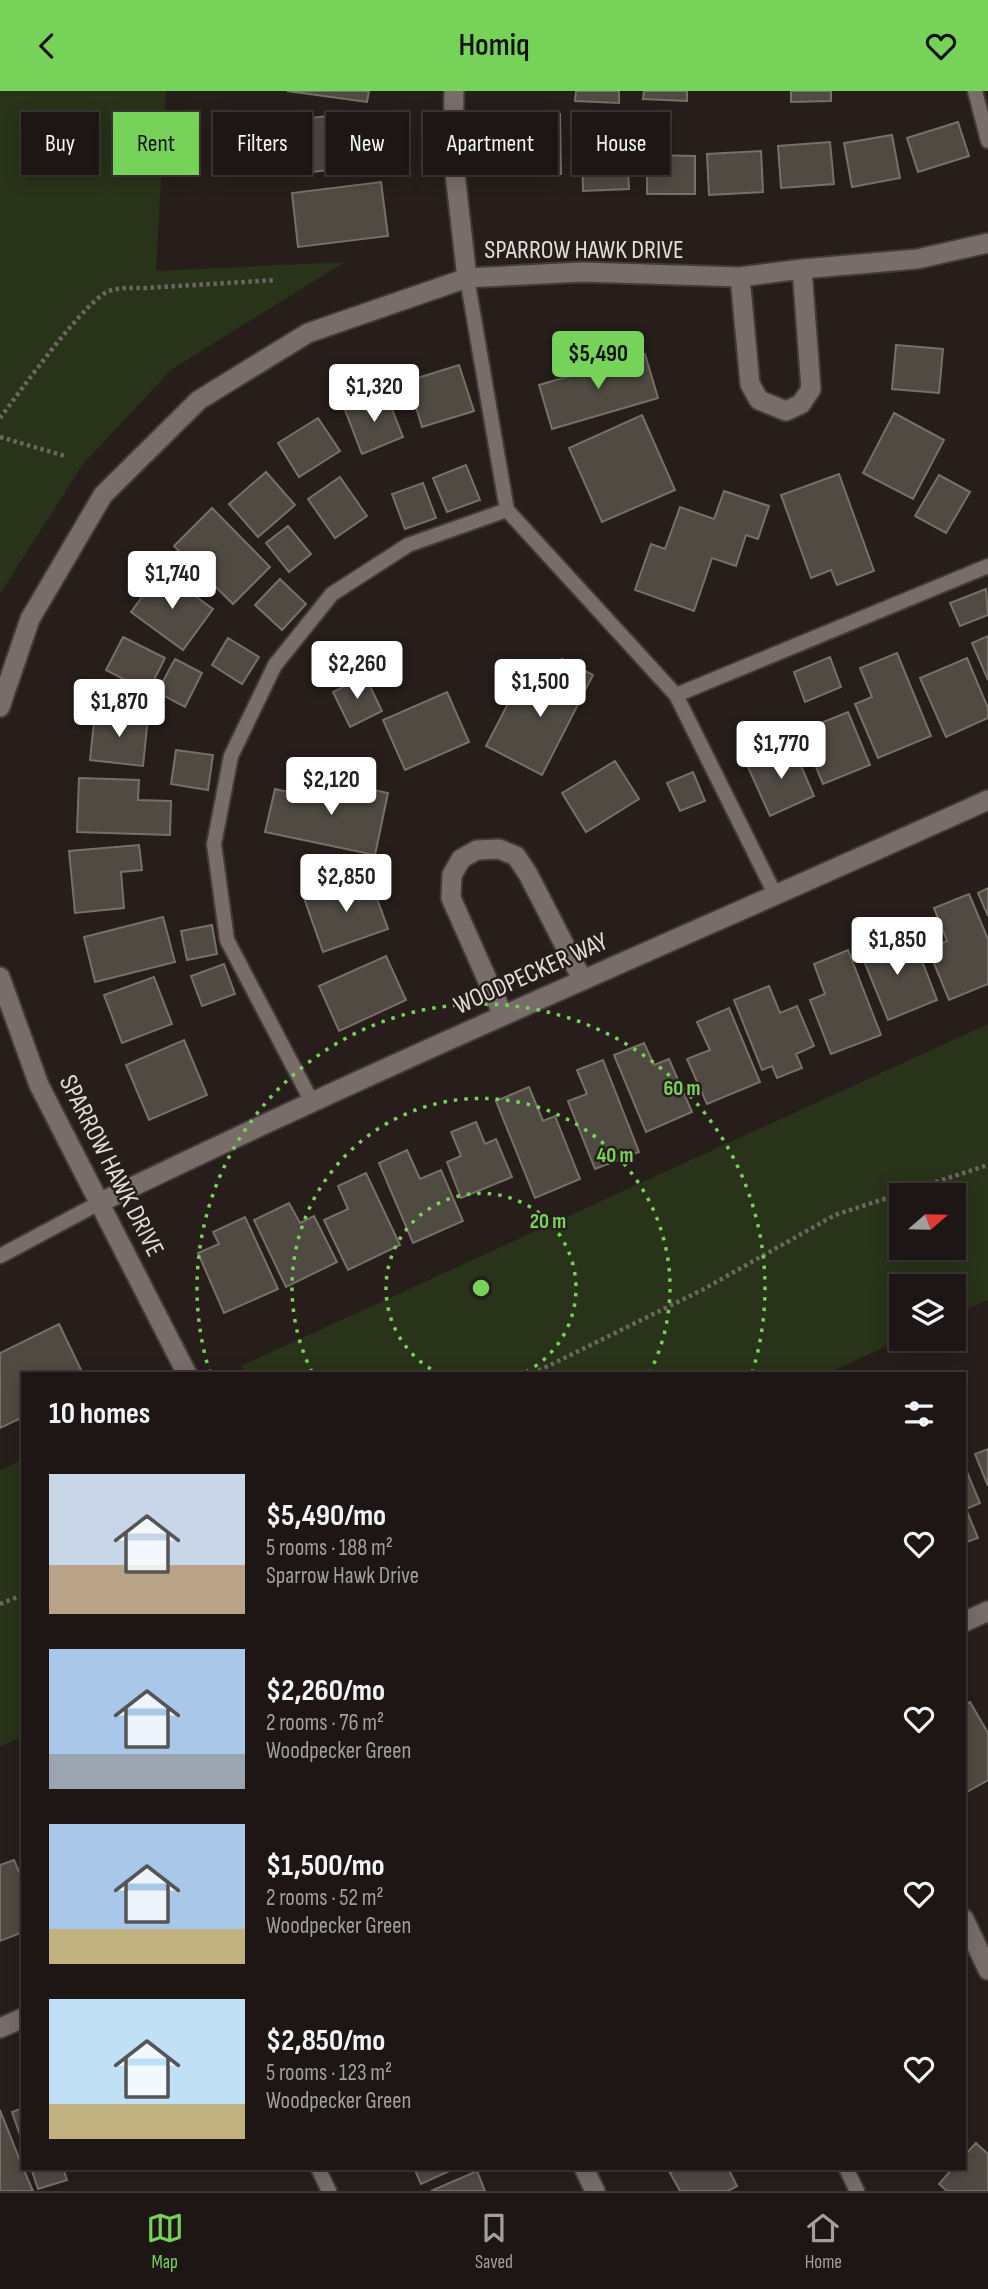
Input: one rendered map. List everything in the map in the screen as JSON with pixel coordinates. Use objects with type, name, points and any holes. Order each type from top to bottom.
[{"type":"street","points":[[454,91],[453,156],[467,278]]},
{"type":"street","name":"SPARROW HAWK DRIVE","points":[[0,707],[30,619],[103,495],[199,400],[308,333],[467,278],[582,272],[740,277],[802,268],[917,259],[988,243]]},
{"type":"street","points":[[740,277],[750,384],[759,400],[786,411],[801,404],[811,389],[802,268]]},
{"type":"street","name":"WOODPECKER WAY","points":[[99,1203],[582,979],[776,896],[988,800]]},
{"type":"street","points":[[503,1016],[451,898],[452,875],[461,859],[477,850],[499,849],[516,856],[582,979]]},
{"type":"street","name":"SPARROW HAWK DRIVE","points":[[0,977],[40,1085],[186,1372]]},
{"type":"street","points":[[966,1621],[988,1611]]},
{"type":"street","points":[[966,1923],[988,1970]]},
{"type":"street","points":[[0,2028],[21,2019]]},
{"type":"street","points":[[585,2170],[596,2191]]},
{"type":"lane","points":[[975,91],[988,141]]},
{"type":"lane","points":[[467,278],[507,510],[676,695],[776,896]]},
{"type":"lane","points":[[312,1102],[227,940],[214,844],[231,756],[275,665],[332,594],[408,545],[507,510]]},
{"type":"lane","points":[[676,695],[988,566]]},
{"type":"lane","points":[[0,1256],[99,1203]]},
{"type":"lane","points":[[319,2170],[329,2191]]},
{"type":"lane","points":[[847,2170],[857,2191]]},
{"type":"path","points":[[0,418],[87,308],[107,292],[127,287],[146,289],[276,280]]},
{"type":"path","points":[[0,437],[65,456]]},
{"type":"path","points":[[536,1372],[702,1290],[835,1215],[988,1165]]},
{"type":"path","points":[[0,1604],[21,1596]]},
{"type":"green space","points":[[0,91],[166,91],[165,112],[113,112],[113,175],[161,175],[156,271],[345,262],[172,369],[83,464],[0,594]]},
{"type":"green space","points":[[988,1024],[988,1300],[966,1310],[966,1274],[889,1274],[889,1345],[830,1372],[244,1372],[241,1366]]},
{"type":"green space","points":[[21,1461],[21,1737],[0,1747],[0,1470]]},
{"type":"building","points":[[287,91],[369,91],[367,102]]},
{"type":"building","points":[[576,91],[619,91],[619,103],[575,101]]},
{"type":"building","points":[[644,91],[687,91],[687,101],[643,99]]},
{"type":"building","points":[[791,91],[831,91],[831,101],[791,102]]},
{"type":"building","points":[[558,114],[560,114],[561,174],[558,174]]},
{"type":"building","points":[[326,116],[326,170],[312,172],[312,118]]},
{"type":"building","points":[[958,122],[969,156],[918,172],[907,138]]},
{"type":"building","points":[[892,135],[900,178],[852,187],[844,143]]},
{"type":"building","points":[[830,142],[834,184],[781,188],[778,146]]},
{"type":"building","points":[[761,151],[763,192],[709,195],[707,154]]},
{"type":"building","points":[[670,155],[695,156],[695,194],[647,194],[647,175],[670,175]]},
{"type":"building","points":[[583,175],[628,175],[629,189],[583,191]]},
{"type":"building","points":[[381,182],[388,236],[298,247],[292,193]]},
{"type":"building","points":[[896,345],[943,349],[939,393],[892,389]]},
{"type":"building","points":[[645,354],[658,398],[552,429],[539,385]]},
{"type":"building","points":[[459,365],[474,411],[422,427],[408,381]]},
{"type":"building","points":[[386,394],[403,437],[362,454],[345,410]]},
{"type":"building","points":[[894,413],[944,440],[913,499],[863,473]]},
{"type":"building","points":[[642,415],[675,490],[602,522],[569,448]]},
{"type":"building","points":[[318,418],[340,451],[299,477],[278,443]]},
{"type":"building","points":[[466,465],[480,500],[447,512],[433,478]]},
{"type":"building","points":[[266,472],[295,505],[258,537],[229,504]]},
{"type":"building","points":[[839,474],[874,571],[837,585],[831,570],[811,578],[781,495]]},
{"type":"building","points":[[939,475],[970,492],[946,533],[915,516]]},
{"type":"building","points":[[340,477],[367,516],[335,538],[308,499]]},
{"type":"building","points":[[423,483],[436,518],[405,529],[392,494]]},
{"type":"building","points":[[724,491],[769,506],[758,539],[746,535],[736,566],[712,558],[694,611],[635,590],[651,544],[665,549],[680,507],[714,519]]},
{"type":"building","points":[[212,508],[270,567],[233,604],[174,546]]},
{"type":"building","points":[[288,526],[311,554],[289,572],[266,543]]},
{"type":"building","points":[[161,571],[213,609],[183,650],[131,612]]},
{"type":"building","points":[[280,579],[306,604],[282,630],[255,605]]},
{"type":"building","points":[[986,589],[988,615],[960,626],[950,603]]},
{"type":"building","points":[[988,636],[988,680],[972,643]]},
{"type":"building","points":[[123,637],[165,658],[148,692],[106,670]]},
{"type":"building","points":[[228,638],[259,657],[242,684],[212,665]]},
{"type":"building","points":[[897,653],[931,736],[878,758],[855,704],[872,697],[860,668]]},
{"type":"building","points":[[830,657],[841,687],[805,702],[794,672]]},
{"type":"building","points":[[967,658],[988,708],[988,718],[946,737],[920,678]]},
{"type":"building","points":[[175,659],[202,673],[185,707],[157,692]]},
{"type":"building","points":[[562,659],[593,675],[542,775],[486,746],[514,692],[538,704]]},
{"type":"building","points":[[365,676],[382,711],[350,727],[333,692]]},
{"type":"building","points":[[447,692],[469,742],[405,770],[383,720]]},
{"type":"building","points":[[95,712],[148,717],[143,766],[90,760]]},
{"type":"building","points":[[848,712],[870,765],[823,784],[801,731]]},
{"type":"building","points":[[793,747],[814,796],[770,816],[748,767]]},
{"type":"building","points":[[176,750],[213,755],[208,790],[171,784]]},
{"type":"building","points":[[615,761],[639,799],[586,832],[562,793]]},
{"type":"building","points":[[693,772],[705,801],[680,811],[667,783]]},
{"type":"building","points":[[79,778],[139,780],[138,800],[171,801],[170,835],[77,832]]},
{"type":"building","points":[[332,781],[388,793],[375,855],[265,832],[275,789],[328,801]]},
{"type":"building","points":[[139,845],[142,870],[121,872],[124,908],[75,913],[69,851]]},
{"type":"building","points":[[369,876],[388,929],[323,952],[304,898]]},
{"type":"building","points":[[988,888],[988,916],[978,893]]},
{"type":"building","points":[[969,894],[988,939],[988,984],[949,1000],[928,949],[947,941],[934,908]]},
{"type":"building","points":[[163,917],[175,962],[95,982],[84,937]]},
{"type":"building","points":[[212,925],[217,954],[187,960],[181,931]]},
{"type":"building","points":[[890,933],[901,960],[919,953],[937,1000],[888,1020],[858,946]]},
{"type":"building","points":[[848,950],[881,1035],[831,1054],[810,1000],[825,994],[814,964]]},
{"type":"building","points":[[386,956],[406,1000],[339,1031],[319,986]]},
{"type":"building","points":[[224,964],[235,994],[202,1006],[191,976]]},
{"type":"building","points":[[154,977],[172,1024],[122,1043],[104,995]]},
{"type":"building","points":[[769,986],[780,1013],[797,1006],[814,1046],[796,1054],[802,1068],[777,1078],[772,1066],[762,1070],[734,1000]]},
{"type":"building","points":[[729,1008],[760,1082],[707,1104],[687,1059],[710,1050],[697,1022]]},
{"type":"building","points":[[184,1040],[207,1095],[149,1120],[126,1065]]},
{"type":"building","points":[[644,1043],[654,1065],[669,1059],[692,1112],[646,1132],[614,1055]]},
{"type":"building","points":[[603,1060],[639,1152],[595,1169],[568,1101],[587,1094],[577,1070]]},
{"type":"building","points":[[529,1087],[543,1121],[555,1116],[580,1179],[535,1198],[496,1101]]},
{"type":"building","points":[[476,1122],[485,1144],[496,1139],[512,1177],[461,1198],[447,1162],[461,1156],[451,1132]]},
{"type":"building","points":[[407,1150],[420,1179],[441,1170],[463,1221],[413,1243],[379,1163]]},
{"type":"building","points":[[366,1173],[400,1245],[348,1270],[324,1220],[348,1209],[338,1186]]},
{"type":"building","points":[[289,1203],[300,1223],[314,1216],[337,1262],[286,1287],[254,1220]]},
{"type":"building","points":[[245,1217],[278,1289],[224,1313],[198,1253],[219,1244],[213,1232]]},
{"type":"building","points":[[59,1324],[82,1372],[21,1372],[21,1418],[0,1428],[0,1353]]},
{"type":"building","points":[[988,1449],[988,1486],[975,1454]]},
{"type":"building","points":[[966,1470],[980,1503],[966,1509]]},
{"type":"building","points":[[966,1509],[978,1538],[966,1542]]},
{"type":"building","points":[[970,1702],[988,1733],[988,1780],[967,1792],[966,1790],[966,1704]]},
{"type":"building","points":[[14,1860],[21,1876],[21,1933],[0,1941],[0,1865]]},
{"type":"building","points":[[21,2109],[21,2138],[12,2112]]},
{"type":"building","points":[[0,2110],[21,2163],[21,2170],[24,2170],[33,2191],[0,2191]]},
{"type":"building","points":[[976,2143],[988,2154],[988,2191],[947,2191],[939,2184],[951,2170],[966,2170],[966,2154]]},
{"type":"building","points":[[32,2170],[67,2170],[64,2171],[67,2180],[38,2189]]},
{"type":"building","points":[[415,2170],[452,2170],[421,2184]]},
{"type":"building","points":[[675,2170],[729,2170],[737,2186],[728,2191],[680,2191],[670,2173]]},
{"type":"building","points":[[477,2171],[485,2191],[431,2191]]}]
